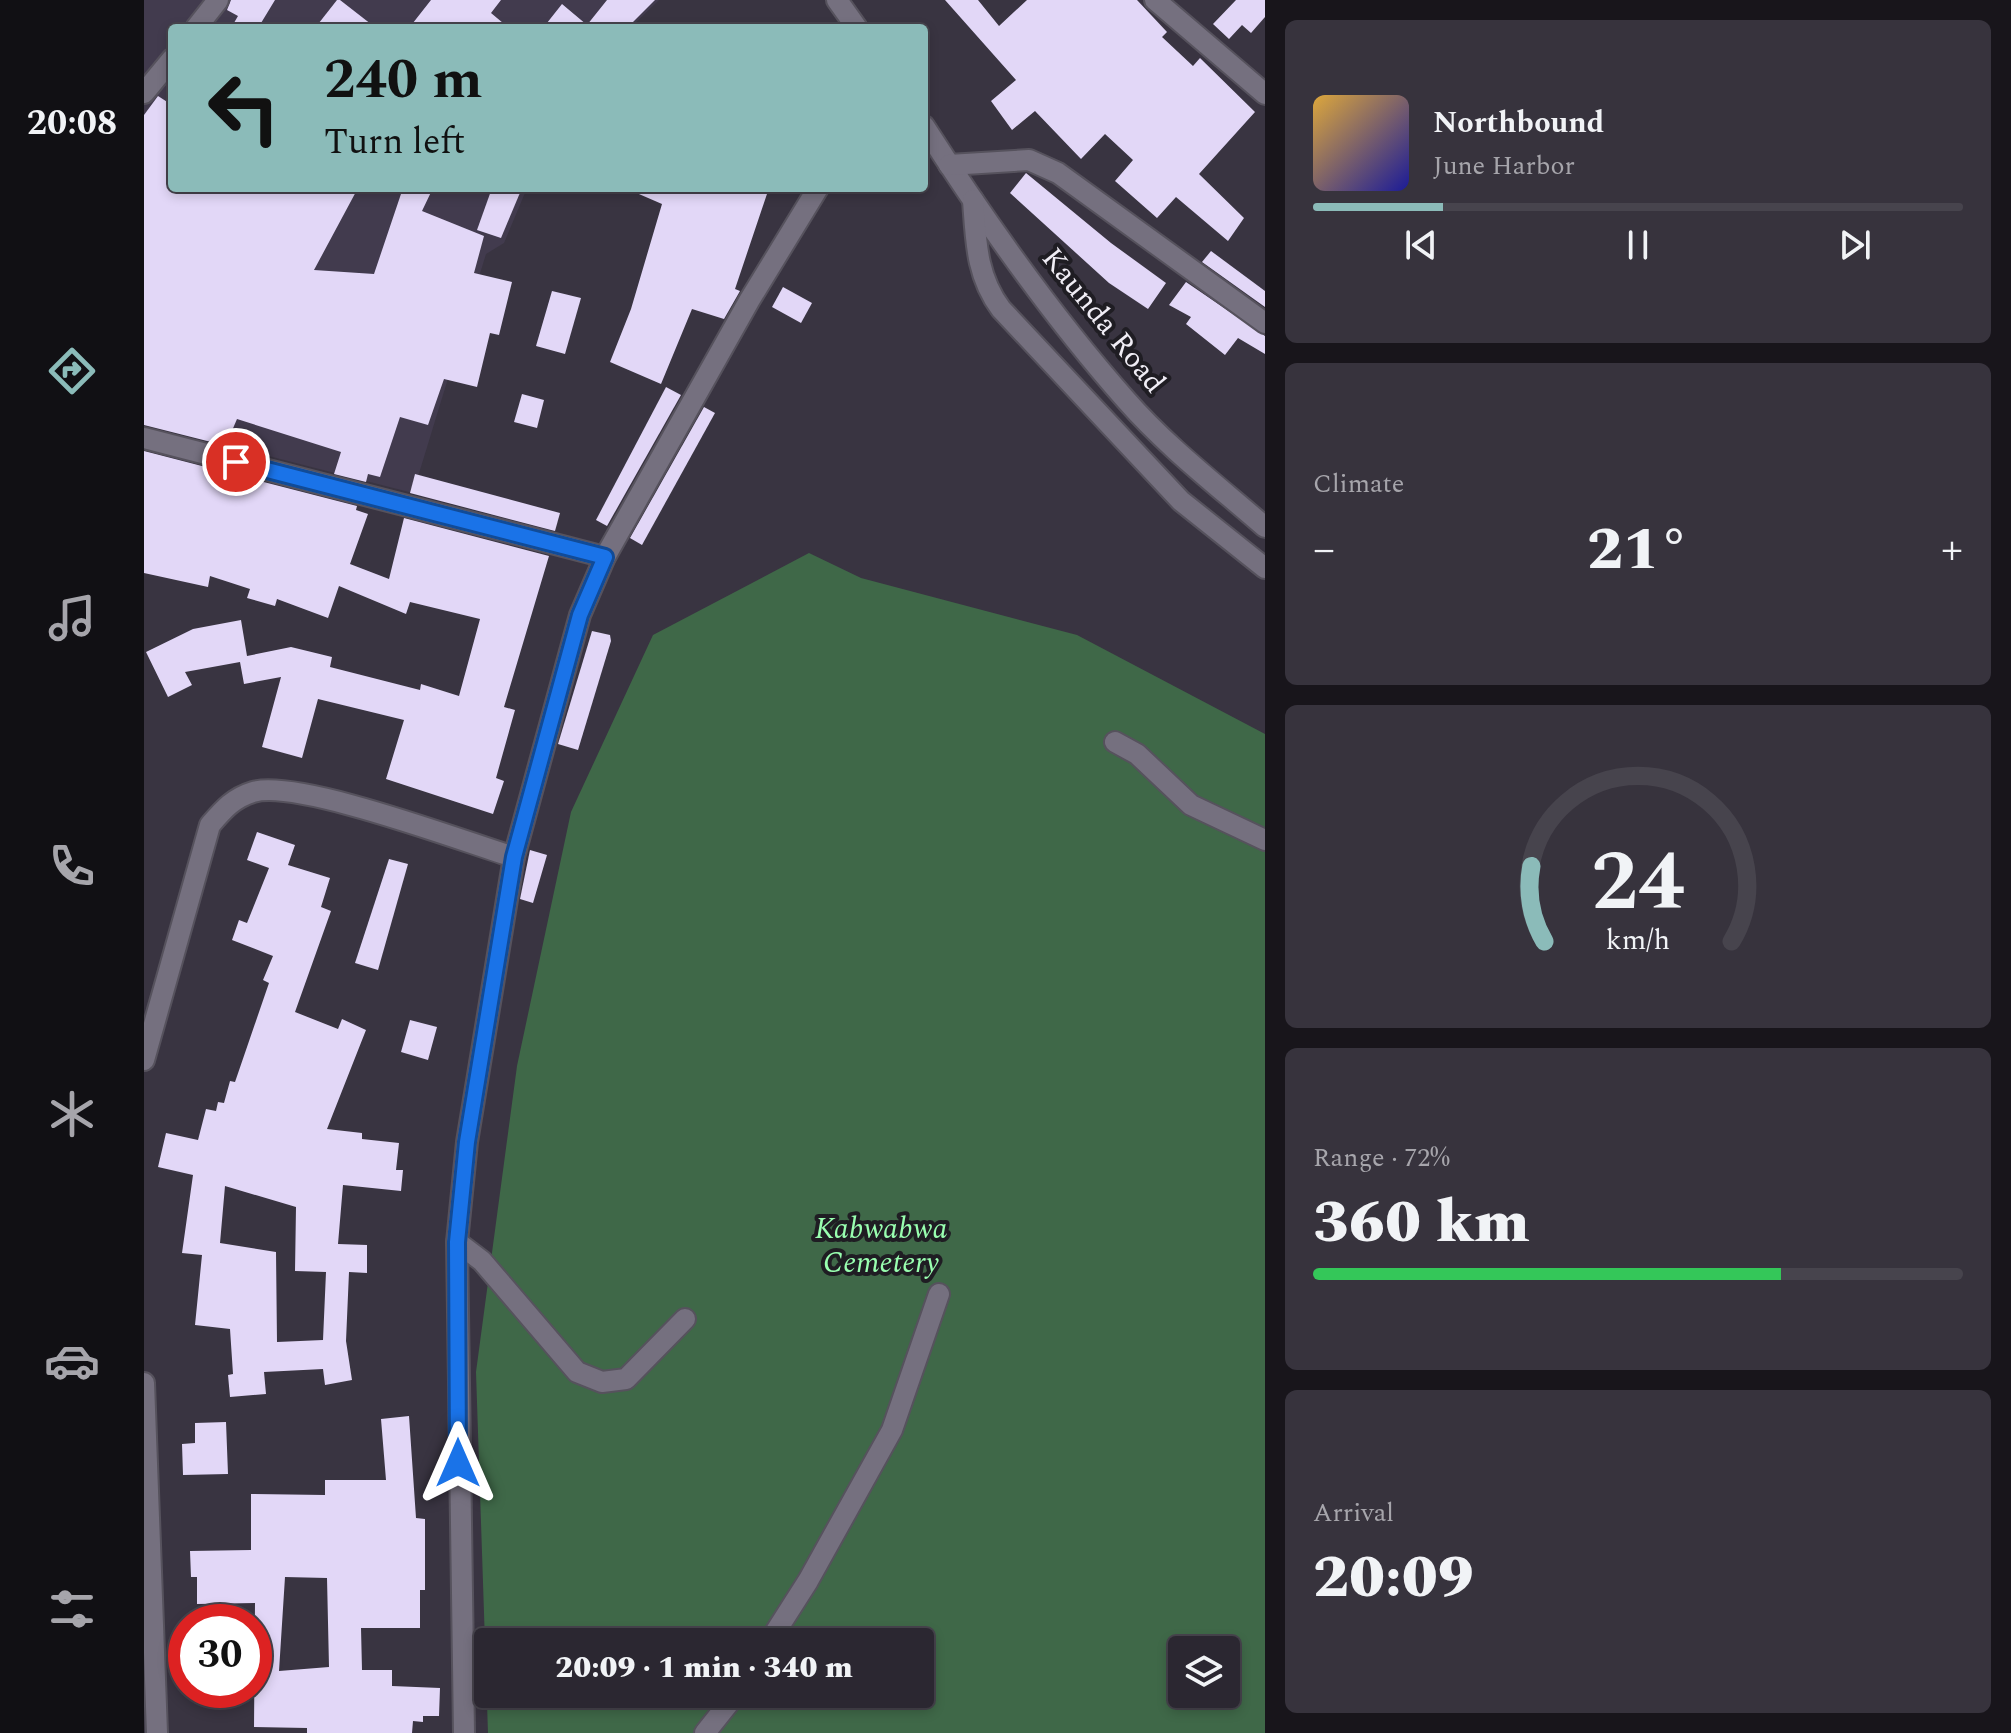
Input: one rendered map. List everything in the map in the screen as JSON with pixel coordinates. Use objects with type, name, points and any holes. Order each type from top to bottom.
[{"type":"street","points":[[199,24],[218,0]]},
{"type":"street","points":[[837,0],[854,24]]},
{"type":"street","points":[[1155,0],[1265,94]]},
{"type":"street","points":[[144,93],[168,64]]},
{"type":"street","name":"Kaunda Road","points":[[928,132],[973,200],[1127,402],[1195,467],[1265,527]]},
{"type":"street","points":[[949,165],[1029,160],[1058,173],[1265,323]]},
{"type":"street","points":[[464,1733],[457,1242],[467,1142],[514,857],[580,615],[605,557],[749,301],[816,192]]},
{"type":"street","points":[[973,200],[978,262],[986,289],[1001,309],[1181,501],[1265,568]]},
{"type":"street","points":[[144,438],[605,557]]},
{"type":"street","points":[[1115,742],[1137,754],[1172,791],[1191,805],[1265,840]]},
{"type":"street","points":[[144,1060],[210,825],[230,802],[255,792],[306,793],[514,857]]},
{"type":"street","points":[[457,1242],[482,1261],[577,1372],[602,1382],[626,1379],[685,1319]]},
{"type":"street","points":[[778,1628],[808,1581],[892,1430],[939,1294]]},
{"type":"street","points":[[144,1383],[157,1733]]},
{"type":"street","points":[[705,1733],[725,1708]]},
{"type":"shaded area","points":[[144,0],[659,0],[634,24],[168,24],[168,192],[525,192],[504,243],[486,254],[413,493],[144,424]]},
{"type":"green space","name":"Kabwabwa Cemetery","points":[[809,553],[861,578],[1077,635],[1265,734],[1265,1733],[488,1733],[487,1708],[934,1708],[934,1628],[485,1628],[476,1372],[517,1066],[571,812],[653,635]]},
{"type":"building","points":[[231,0],[275,0],[260,24],[233,24],[238,16],[227,10]]},
{"type":"building","points":[[340,0],[371,24],[318,24]]},
{"type":"building","points":[[431,0],[501,0],[491,13],[504,24],[412,24]]},
{"type":"building","points":[[607,0],[655,0],[631,24],[588,24]]},
{"type":"building","points":[[945,0],[978,0],[999,26],[1027,0],[1137,0],[1167,32],[1162,37],[1193,66],[1200,58],[1255,112],[1199,174],[1244,218],[1228,241],[1176,197],[1157,218],[1115,181],[1133,160],[1105,134],[1081,159],[1035,111],[1012,130],[991,101],[1016,80]]},
{"type":"building","points":[[1236,0],[1265,0],[1265,17],[1251,33],[1242,25],[1229,39],[1213,24]]},
{"type":"building","points":[[562,4],[586,24],[546,24]]},
{"type":"building","points":[[158,96],[168,102],[168,192],[356,192],[314,270],[374,274],[402,192],[431,192],[422,211],[484,236],[474,273],[512,282],[499,335],[490,333],[477,387],[444,379],[428,425],[400,417],[380,477],[368,474],[366,482],[334,474],[341,452],[237,419],[231,433],[225,431],[219,444],[144,425],[144,115]]},
{"type":"building","points":[[1026,173],[1111,243],[1166,283],[1148,309],[1109,283],[1010,193]]},
{"type":"building","points":[[491,192],[520,192],[501,238],[477,230]]},
{"type":"building","points":[[634,192],[768,192],[735,289],[740,291],[724,319],[692,309],[661,384],[610,362],[631,309],[662,204]]},
{"type":"building","points":[[1211,251],[1265,291],[1265,307],[1202,262]]},
{"type":"building","points":[[1186,282],[1265,336],[1265,354],[1238,338],[1225,355],[1186,324],[1191,317],[1169,305]]},
{"type":"building","points":[[783,287],[812,303],[801,323],[772,307]]},
{"type":"building","points":[[552,291],[581,298],[565,354],[536,346]]},
{"type":"building","points":[[666,387],[681,395],[607,526],[596,520]]},
{"type":"building","points":[[522,394],[544,400],[537,428],[514,422]]},
{"type":"building","points":[[704,407],[715,413],[642,545],[630,538]]},
{"type":"building","points":[[144,451],[357,506],[356,510],[368,514],[350,564],[389,579],[404,518],[549,556],[504,707],[515,710],[496,778],[504,781],[493,814],[386,779],[404,720],[318,699],[302,758],[262,747],[281,677],[244,684],[240,662],[185,672],[192,685],[168,697],[146,652],[193,629],[241,620],[247,656],[291,647],[332,657],[330,667],[420,690],[421,684],[459,696],[480,619],[410,602],[406,614],[339,586],[328,618],[277,599],[275,606],[247,598],[250,589],[210,576],[208,587],[144,573]]},
{"type":"building","points":[[415,474],[560,513],[555,531],[410,493]]},
{"type":"building","points":[[592,631],[610,635],[611,641],[578,750],[558,744]]},
{"type":"building","points":[[257,832],[295,845],[288,865],[330,878],[321,907],[331,911],[295,1012],[338,1029],[342,1019],[366,1030],[327,1129],[362,1133],[362,1139],[399,1143],[396,1170],[403,1170],[401,1191],[343,1185],[338,1244],[367,1245],[367,1273],[349,1272],[346,1341],[352,1380],[325,1385],[323,1369],[264,1372],[266,1394],[230,1397],[228,1375],[233,1374],[230,1329],[195,1325],[202,1255],[182,1253],[193,1175],[158,1167],[166,1133],[198,1140],[206,1109],[216,1111],[218,1102],[224,1103],[230,1081],[235,1082],[269,983],[263,980],[273,956],[232,940],[239,920],[247,923],[269,868],[247,860]],"holes":[[[225,1186],[296,1207],[295,1271],[326,1272],[323,1340],[277,1342],[276,1252],[220,1243]]]},
{"type":"building","points":[[530,850],[547,855],[533,903],[520,899]]},
{"type":"building","points":[[389,859],[408,864],[378,970],[355,963]]},
{"type":"building","points":[[410,1020],[437,1027],[428,1060],[401,1052]]},
{"type":"building","points":[[409,1416],[416,1518],[425,1519],[425,1590],[420,1590],[420,1628],[361,1628],[362,1670],[392,1670],[392,1686],[440,1688],[439,1716],[423,1716],[423,1722],[413,1721],[412,1733],[307,1733],[307,1728],[254,1727],[254,1708],[272,1708],[272,1604],[197,1604],[197,1577],[191,1577],[190,1551],[251,1550],[251,1494],[325,1495],[325,1480],[386,1480],[381,1419]],"holes":[[[285,1577],[327,1578],[329,1667],[279,1671]]]},
{"type":"building","points":[[226,1422],[228,1474],[183,1475],[182,1444],[195,1443],[195,1423]]},
{"type":"route","points":[[236,462],[605,557],[580,615],[514,857],[467,1142],[457,1242],[458,1463]]}]
